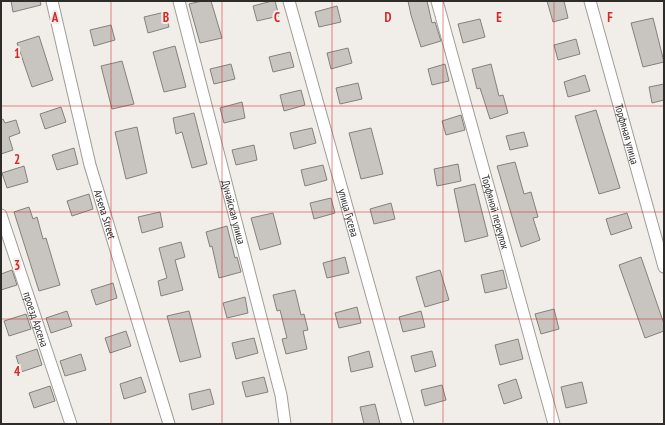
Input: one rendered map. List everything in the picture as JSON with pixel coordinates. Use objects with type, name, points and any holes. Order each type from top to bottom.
[{"type":"street","name":"Arsena Street","points":[[52,1],[90,165],[170,424]]},
{"type":"street","name":"Дунайская улица","points":[[179,1],[279,387],[285,424]]},
{"type":"street","name":"улица Гусева","points":[[289,1],[408,424]]},
{"type":"street","name":"Торфяной переулок","points":[[437,1],[554,424]]},
{"type":"street","name":"Торфяная улица","points":[[590,1],[664,267]]},
{"type":"street","name":"проезд Арсена","points":[[1,215],[71,424]]},
{"type":"building","points":[[11,1],[40,1],[41,5],[13,12]]},
{"type":"building","points":[[202,1],[211,1],[222,38],[200,43],[189,4]]},
{"type":"building","points":[[275,1],[279,16],[257,21],[253,6]]},
{"type":"building","points":[[408,1],[427,1],[432,23],[435,22],[441,41],[421,47]]},
{"type":"building","points":[[547,1],[564,1],[568,18],[553,22]]},
{"type":"building","points":[[337,6],[341,22],[319,27],[315,12]]},
{"type":"building","points":[[165,12],[169,27],[148,33],[144,17]]},
{"type":"building","points":[[653,18],[664,62],[643,67],[631,23]]},
{"type":"building","points":[[480,19],[485,37],[463,43],[458,24]]},
{"type":"building","points":[[111,25],[115,40],[94,46],[90,30]]},
{"type":"building","points":[[39,36],[53,80],[32,87],[17,43]]},
{"type":"building","points":[[576,39],[580,54],[558,60],[554,45]]},
{"type":"building","points":[[175,46],[186,87],[164,92],[153,52]]},
{"type":"building","points":[[348,48],[352,63],[331,69],[327,53]]},
{"type":"building","points":[[290,52],[294,67],[273,72],[269,57]]},
{"type":"building","points":[[122,61],[134,104],[112,109],[101,66]]},
{"type":"building","points":[[231,64],[235,79],[214,84],[210,69]]},
{"type":"building","points":[[445,64],[449,81],[432,85],[428,69]]},
{"type":"building","points":[[491,64],[499,96],[503,95],[508,113],[490,119],[480,88],[477,89],[472,69]]},
{"type":"building","points":[[585,75],[590,91],[568,97],[564,82]]},
{"type":"building","points":[[358,83],[362,99],[340,104],[336,88]]},
{"type":"building","points":[[664,84],[664,100],[652,103],[649,87]]},
{"type":"building","points":[[301,90],[305,105],[284,111],[280,95]]},
{"type":"building","points":[[242,102],[245,118],[224,123],[220,108]]},
{"type":"building","points":[[61,107],[66,122],[45,129],[40,114]]},
{"type":"building","points":[[596,110],[620,188],[599,194],[575,116]]},
{"type":"building","points":[[194,113],[207,164],[192,168],[182,132],[176,134],[173,118]]},
{"type":"building","points":[[461,115],[465,130],[446,135],[442,121]]},
{"type":"building","points":[[3,119],[5,123],[16,120],[20,133],[9,137],[13,150],[1,154],[1,120]]},
{"type":"building","points":[[137,127],[147,173],[126,179],[115,132]]},
{"type":"building","points":[[312,128],[316,143],[294,149],[290,133]]},
{"type":"building","points":[[371,128],[383,174],[361,179],[349,133]]},
{"type":"building","points":[[524,132],[528,146],[510,150],[506,136]]},
{"type":"building","points":[[254,145],[257,160],[236,165],[232,150]]},
{"type":"building","points":[[74,148],[78,164],[57,170],[52,155]]},
{"type":"building","points":[[515,162],[524,194],[531,192],[538,217],[533,218],[540,240],[521,247],[497,166]]},
{"type":"building","points":[[458,164],[461,181],[437,186],[434,169]]},
{"type":"building","points":[[323,165],[327,180],[305,186],[301,170]]},
{"type":"building","points":[[24,166],[28,182],[7,188],[2,173]]},
{"type":"building","points":[[475,184],[488,236],[465,242],[454,189]]},
{"type":"building","points":[[89,194],[93,209],[72,216],[67,201]]},
{"type":"building","points":[[331,198],[335,213],[314,219],[310,203]]},
{"type":"building","points":[[391,203],[395,219],[374,224],[370,209]]},
{"type":"building","points":[[29,207],[33,219],[37,217],[43,239],[46,238],[60,285],[39,291],[14,212]]},
{"type":"building","points":[[160,212],[163,227],[142,233],[138,217]]},
{"type":"building","points":[[273,213],[281,244],[260,250],[251,218]]},
{"type":"building","points":[[627,213],[632,228],[611,235],[606,219]]},
{"type":"building","points":[[227,226],[235,258],[237,257],[241,272],[219,278],[212,246],[210,247],[206,232]]},
{"type":"building","points":[[181,242],[185,257],[175,260],[183,290],[161,296],[158,281],[167,278],[159,248]]},
{"type":"building","points":[[345,257],[349,273],[327,278],[323,263]]},
{"type":"building","points":[[641,257],[664,324],[664,331],[645,338],[619,265]]},
{"type":"building","points":[[12,270],[17,285],[1,290],[1,274]]},
{"type":"building","points":[[440,270],[449,300],[425,307],[416,277]]},
{"type":"building","points":[[503,270],[507,288],[485,293],[481,275]]},
{"type":"building","points":[[113,283],[117,298],[96,305],[91,290]]},
{"type":"building","points":[[295,290],[301,315],[304,314],[308,330],[303,331],[307,349],[286,354],[282,339],[287,338],[280,310],[277,311],[273,295]]},
{"type":"building","points":[[245,297],[248,313],[227,318],[223,303]]},
{"type":"building","points":[[357,307],[361,323],[339,328],[335,313]]},
{"type":"building","points":[[554,309],[559,329],[541,334],[535,314]]},
{"type":"building","points":[[67,311],[72,326],[51,333],[46,318]]},
{"type":"building","points":[[189,311],[201,357],[180,362],[167,316]]},
{"type":"building","points":[[421,311],[425,327],[403,332],[399,317]]},
{"type":"building","points":[[26,314],[31,329],[9,336],[4,321]]},
{"type":"building","points":[[126,331],[131,346],[110,353],[105,338]]},
{"type":"building","points":[[254,338],[258,353],[236,359],[232,343]]},
{"type":"building","points":[[518,339],[523,359],[500,365],[495,345]]},
{"type":"building","points":[[37,349],[42,365],[21,372],[16,356]]},
{"type":"building","points":[[369,351],[373,367],[351,372],[348,357]]},
{"type":"building","points":[[432,351],[436,366],[415,372],[411,356]]},
{"type":"building","points":[[81,354],[86,370],[65,376],[60,361]]},
{"type":"building","points":[[141,377],[146,392],[124,399],[120,384]]},
{"type":"building","points":[[264,377],[268,392],[246,397],[242,382]]},
{"type":"building","points":[[516,379],[522,398],[504,404],[498,385]]},
{"type":"building","points":[[582,382],[587,403],[566,408],[561,387]]},
{"type":"building","points":[[442,385],[446,400],[425,406],[421,390]]},
{"type":"building","points":[[50,386],[55,401],[34,408],[29,393]]},
{"type":"building","points":[[210,389],[214,404],[192,410],[189,394]]},
{"type":"building","points":[[375,404],[380,424],[364,424],[360,407]]}]
